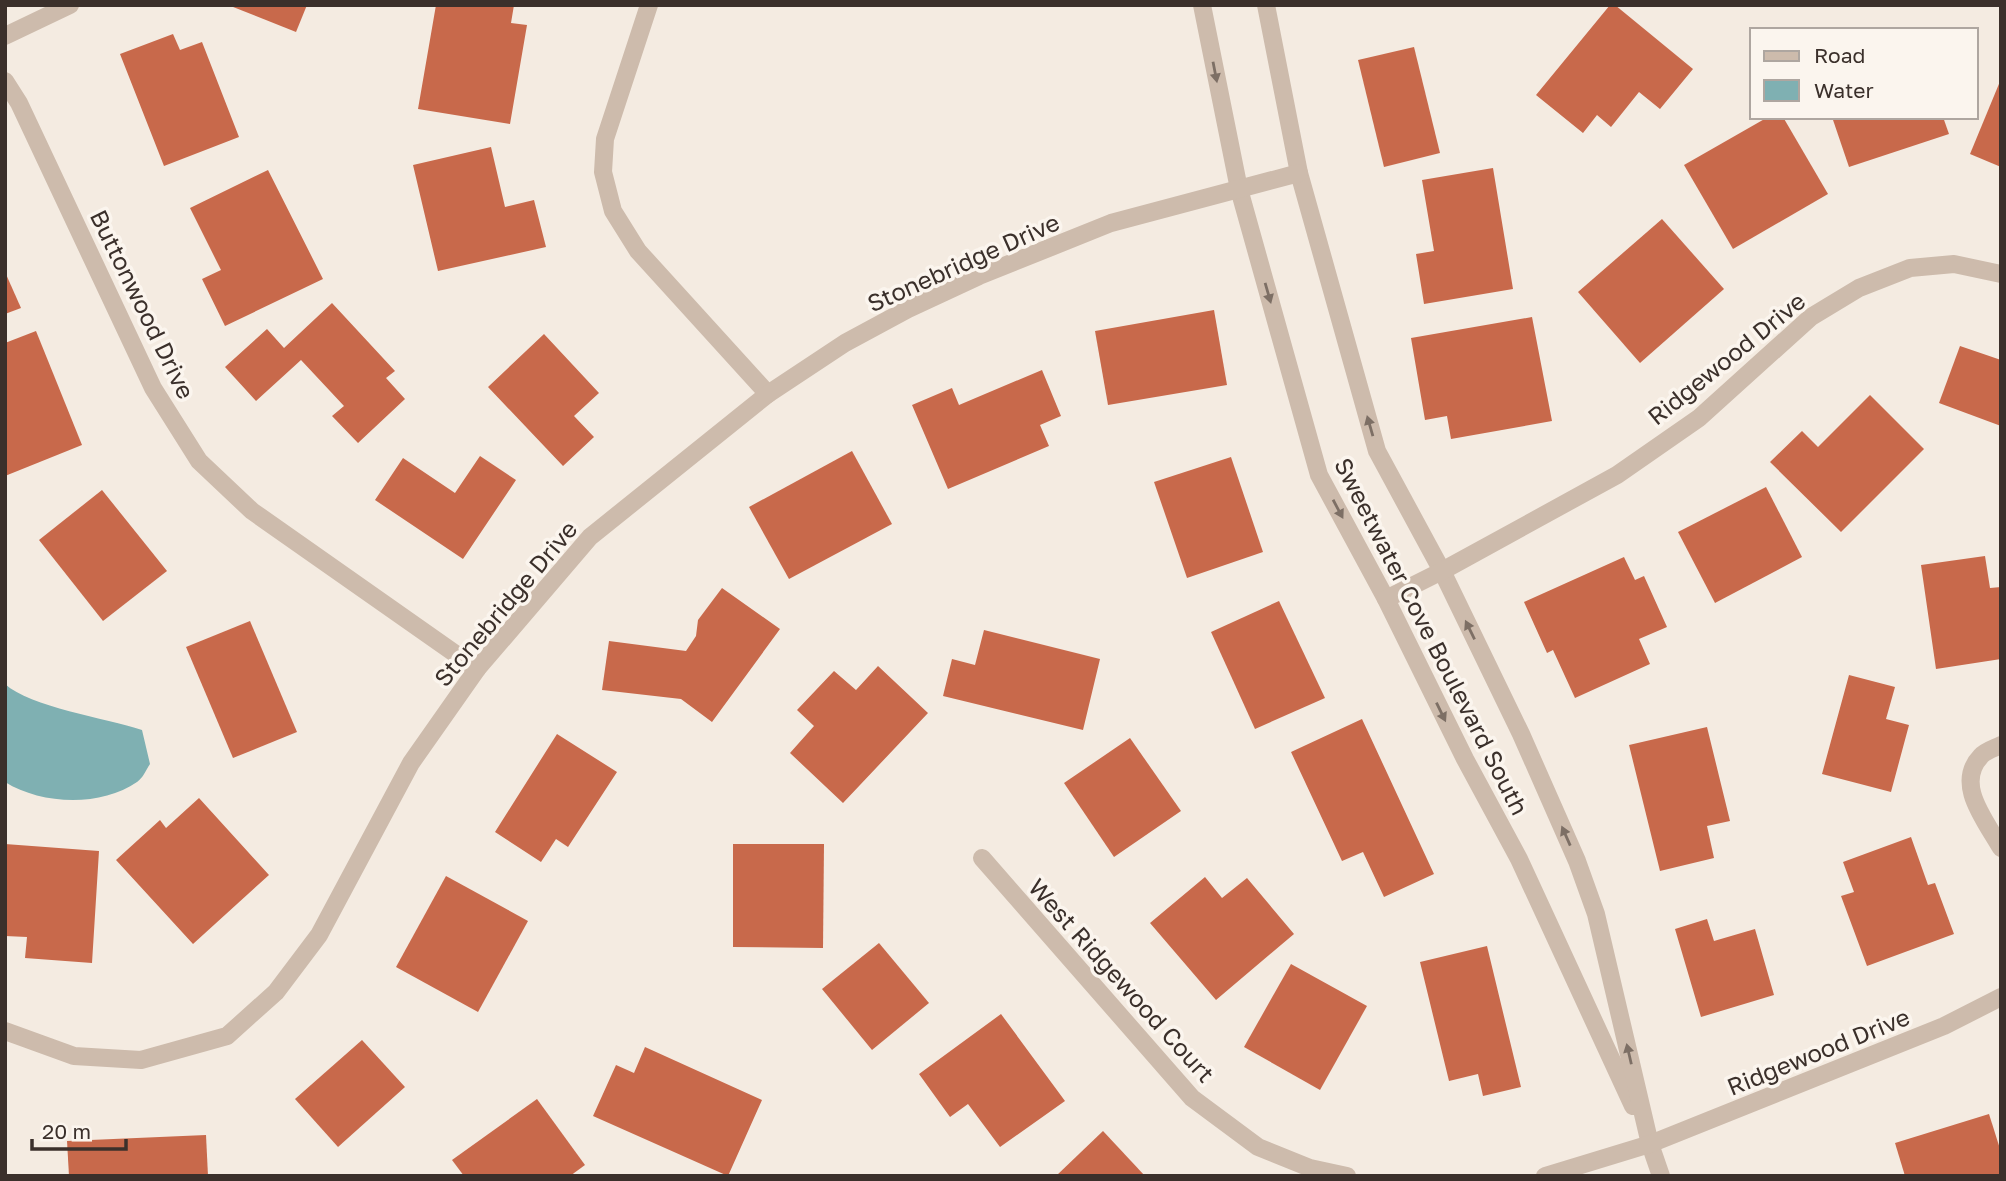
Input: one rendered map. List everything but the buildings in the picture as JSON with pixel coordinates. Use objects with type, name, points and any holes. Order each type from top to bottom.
[{"type":"street","points":[[5,36],[70,5]]},
{"type":"street","points":[[649,5],[606,139],[603,172],[613,211],[638,251],[768,394]]},
{"type":"street","name":"Sweetwater Cove Boulevard South","points":[[1202,5],[1239,189],[1319,475],[1386,599],[1551,926],[1650,1144],[1661,1176]]},
{"type":"street","name":"Sweetwater Cove Boulevard South","points":[[1266,5],[1299,173],[1377,451],[1441,571],[1521,734],[1577,860],[1596,914],[1650,1144]]},
{"type":"street","name":"Buttonwood Drive","points":[[5,81],[19,103],[153,388],[199,461],[252,511],[477,669]]},
{"type":"street","name":"Stonebridge Drive","points":[[5,1031],[74,1056],[141,1059],[227,1036],[276,992],[318,935],[411,763],[477,669],[590,537],[768,394],[845,344],[908,309],[979,276],[1111,223],[1299,173]]},
{"type":"street","name":"Ridgewood Drive","points":[[1386,599],[1616,475],[1699,418],[1811,317],[1859,288],[1910,268],[1954,264],[2001,274]]},
{"type":"street","points":[[2001,745],[1981,755],[1969,776],[1972,795],[2001,848]]},
{"type":"street","name":"West Ridgewood Court","points":[[982,858],[1192,1098],[1258,1147],[1310,1168],[1347,1176]]},
{"type":"street","name":"Ridgewood Drive","points":[[1650,1144],[1944,1026],[2001,997]]},
{"type":"street","points":[[1545,1176],[1650,1144]]},
{"type":"water","points":[[5,684],[32,699],[142,730],[150,764],[143,776],[123,790],[106,796],[71,800],[36,795],[5,782]]}]
